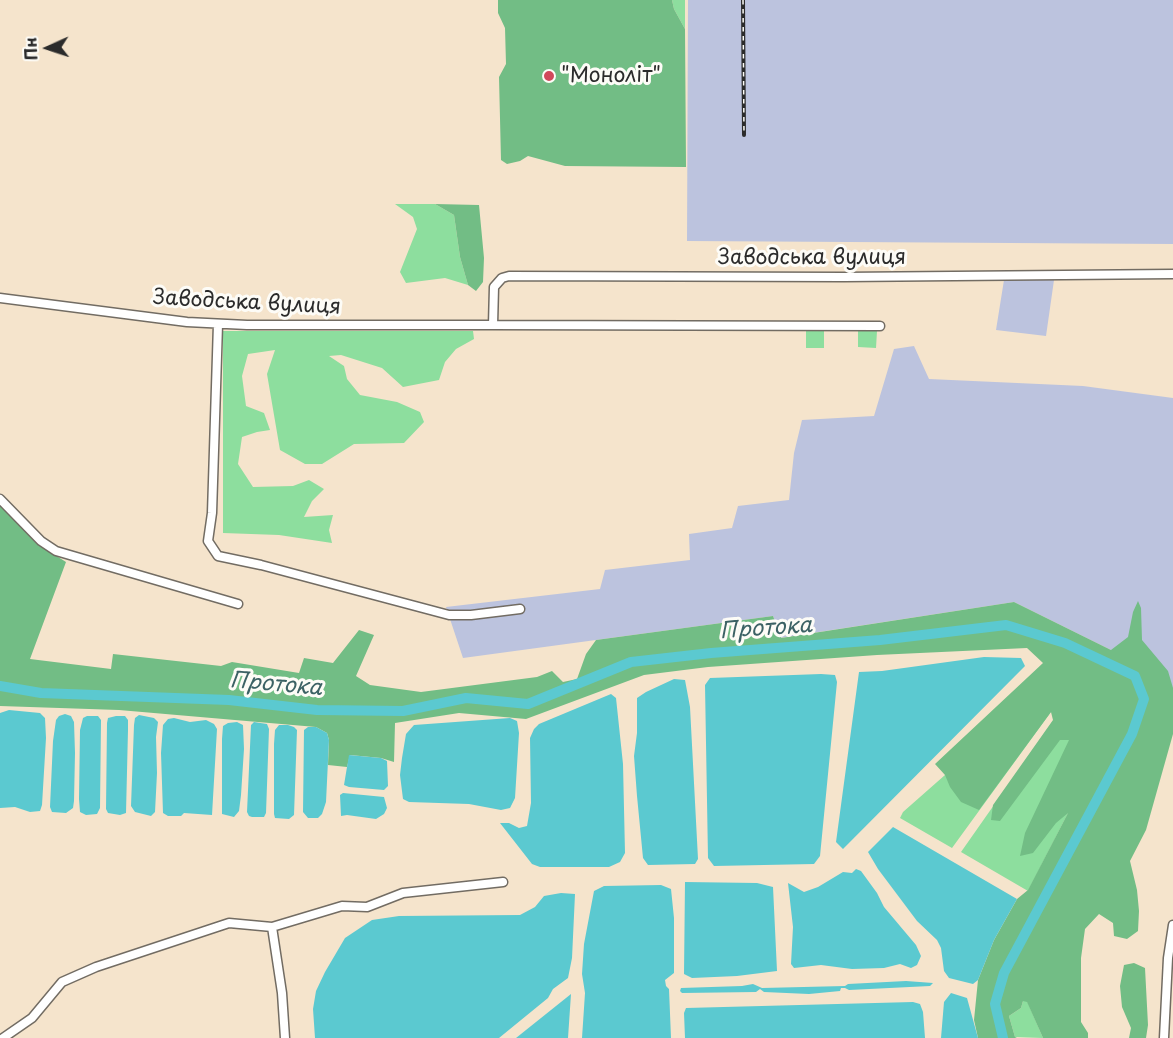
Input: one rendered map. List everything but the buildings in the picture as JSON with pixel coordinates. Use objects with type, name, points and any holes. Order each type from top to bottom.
[{"type":"street","name":"Заводська вулиця","points":[[493,325],[494,287],[502,278],[509,276],[844,277],[1173,274]]},
{"type":"street","name":"Заводська вулиця","points":[[0,298],[124,315],[218,324],[308,327],[880,326]]},
{"type":"street","points":[[218,324],[212,513],[208,541],[218,556],[261,565],[449,615],[471,615],[520,609]]},
{"type":"street","points":[[0,499],[41,540],[56,551],[238,604]]},
{"type":"street","points":[[3,1038],[32,1018],[62,982],[96,967],[230,923],[272,927],[342,906],[367,907],[403,893],[503,882]]},
{"type":"street","points":[[1164,1038],[1168,958],[1173,924]]},
{"type":"street","points":[[272,927],[282,993],[285,1038]]},
{"type":"shaded area","points":[[688,0],[1173,0],[1173,244],[687,241]]},
{"type":"shaded area","points":[[1004,280],[1054,280],[1046,336],[996,330]]},
{"type":"shaded area","points":[[914,346],[929,379],[1083,386],[1173,398],[1173,694],[1123,656],[1014,602],[780,638],[773,616],[463,658],[446,607],[600,589],[605,570],[690,560],[689,534],[732,528],[738,506],[789,500],[794,453],[802,420],[874,416],[894,349]]},
{"type":"green space","points":[[498,0],[672,0],[674,9],[685,29],[686,167],[565,166],[528,156],[520,161],[507,164],[501,160],[499,77],[506,64],[505,28],[498,13]]},
{"type":"green space","points":[[672,0],[685,0],[685,29],[674,9]]},
{"type":"green space","points":[[395,204],[435,204],[454,215],[460,257],[468,285],[445,278],[406,283],[400,272],[417,229],[413,217]]},
{"type":"green space","points":[[435,204],[479,205],[484,258],[483,282],[476,291],[468,285],[460,257],[454,215]]},
{"type":"green space","points":[[223,331],[473,331],[474,339],[456,349],[445,362],[439,380],[403,387],[382,368],[341,355],[329,356],[344,366],[347,379],[360,395],[397,402],[420,412],[424,422],[404,443],[354,444],[322,464],[305,464],[280,450],[267,374],[275,350],[248,354],[242,376],[246,406],[264,413],[270,430],[242,437],[238,464],[253,487],[293,486],[309,480],[324,489],[312,501],[304,517],[333,515],[329,530],[332,543],[279,535],[223,533]]},
{"type":"green space","points":[[806,331],[824,331],[824,348],[806,348]]},
{"type":"green space","points":[[858,331],[877,331],[876,348],[858,347]]},
{"type":"green space","points":[[0,504],[36,543],[66,562],[30,659],[111,669],[113,654],[221,666],[232,662],[299,673],[304,658],[333,663],[359,630],[374,635],[356,676],[370,685],[421,692],[537,677],[552,671],[563,682],[577,679],[586,654],[596,640],[773,616],[781,638],[1014,602],[1111,650],[1128,637],[1133,612],[1138,601],[1141,608],[1142,640],[1168,671],[1173,688],[1173,734],[1146,830],[1130,861],[1137,890],[1138,931],[1127,939],[1114,936],[1113,923],[1099,914],[1085,929],[1081,958],[1081,1022],[1088,1033],[1088,1038],[1043,1038],[1027,1002],[1023,1001],[1021,1008],[1009,1016],[1017,1038],[978,1038],[974,1020],[978,980],[994,940],[1017,899],[1028,890],[1068,813],[1056,823],[1033,853],[1020,856],[1025,833],[1069,740],[1060,740],[1000,821],[991,820],[993,805],[1053,720],[1051,712],[979,810],[961,802],[950,787],[945,775],[935,764],[1043,663],[1027,648],[877,655],[708,667],[644,675],[526,719],[459,713],[395,723],[394,762],[381,758],[350,755],[347,767],[328,765],[327,733],[316,727],[119,710],[0,706]]},
{"type":"green space","points":[[1080,672],[952,848],[900,818],[903,812],[945,775]]},
{"type":"green space","points":[[1081,681],[1120,712],[1028,891],[961,852]]},
{"type":"green space","points":[[1134,963],[1145,968],[1148,1025],[1146,1038],[1129,1038],[1131,1028],[1122,1007],[1120,986],[1124,965]]},
{"type":"green space","points":[[1023,1001],[1027,1001],[1043,1038],[1015,1037],[1009,1016],[1021,1008]]},
{"type":"water","points":[[984,657],[1021,658],[1025,666],[843,849],[836,842],[859,672]]},
{"type":"water","points":[[835,675],[837,682],[820,856],[814,864],[714,866],[708,858],[705,685],[710,678]]},
{"type":"water","points":[[674,679],[685,680],[690,707],[698,859],[695,864],[648,865],[643,858],[634,756],[637,733],[637,698]]},
{"type":"water","points":[[611,694],[616,698],[623,764],[625,853],[620,862],[609,867],[540,867],[532,864],[500,823],[509,823],[519,828],[527,826],[531,803],[530,738],[534,729],[539,724]]},
{"type":"water","points":[[9,710],[40,713],[45,718],[46,738],[40,811],[30,812],[15,807],[0,808],[0,713]]},
{"type":"water","points":[[65,714],[71,716],[74,722],[75,753],[73,808],[66,813],[52,812],[50,807],[56,720]]},
{"type":"water","points":[[139,715],[154,718],[158,722],[155,812],[151,816],[135,812],[131,806],[134,725],[135,718]]},
{"type":"water","points":[[98,716],[101,720],[100,808],[97,814],[86,815],[80,812],[79,799],[80,730],[83,718]]},
{"type":"water","points":[[125,716],[128,720],[126,813],[120,815],[108,813],[106,809],[107,723],[108,718]]},
{"type":"water","points":[[174,718],[190,722],[206,720],[214,724],[217,729],[212,815],[184,813],[181,816],[168,816],[163,813],[161,753],[163,725],[168,719]]},
{"type":"water","points":[[510,718],[517,721],[519,733],[515,798],[510,808],[501,810],[469,804],[409,802],[403,799],[400,775],[402,758],[406,734],[414,725]]},
{"type":"water","points":[[237,722],[243,725],[244,749],[239,811],[234,817],[222,814],[222,739],[223,726]]},
{"type":"water","points":[[254,722],[267,724],[269,729],[264,817],[252,817],[247,812],[251,725]]},
{"type":"water","points":[[279,725],[288,725],[297,730],[294,815],[289,819],[275,818],[274,814],[274,744],[275,730]]},
{"type":"water","points":[[308,727],[316,727],[327,733],[329,740],[326,802],[318,818],[308,818],[303,812],[304,730]]},
{"type":"water","points":[[349,755],[381,758],[387,761],[388,786],[384,790],[344,785]]},
{"type":"water","points":[[343,793],[384,797],[387,808],[384,814],[376,819],[341,816],[340,795]]},
{"type":"water","points":[[893,827],[1017,899],[994,940],[978,980],[973,984],[949,978],[944,971],[941,948],[937,940],[917,921],[868,852]]},
{"type":"water","points":[[856,869],[861,871],[884,907],[916,945],[921,956],[917,965],[911,968],[900,964],[884,968],[852,969],[821,965],[794,968],[791,964],[793,927],[788,883],[804,892],[818,887],[843,872],[852,873]]},
{"type":"water","points":[[685,882],[757,883],[773,887],[777,971],[692,978],[684,974]]},
{"type":"water","points":[[661,885],[671,889],[674,918],[674,973],[665,980],[669,989],[671,1038],[582,1038],[585,993],[582,974],[584,944],[594,891],[604,886]]},
{"type":"water","points":[[561,893],[575,894],[572,958],[568,978],[553,989],[548,998],[499,1038],[315,1038],[313,1009],[316,991],[325,972],[345,938],[372,920],[399,916],[520,915],[535,907],[544,896]]},
{"type":"water","points":[[906,981],[933,983],[930,986],[849,990],[841,988],[840,991],[809,994],[764,992],[760,989],[756,992],[682,993],[680,991],[681,988],[753,984],[762,988],[845,986]]},
{"type":"water","points":[[951,993],[967,998],[978,1038],[941,1038],[944,1002]]},
{"type":"water","points":[[571,994],[568,1038],[516,1038]]},
{"type":"water","points":[[913,1002],[920,1004],[923,1012],[925,1038],[685,1038],[684,1013],[686,1008]]},
{"type":"waterway","name":"Протока","points":[[0,686],[41,693],[229,700],[317,710],[403,711],[466,698],[528,704],[631,662],[711,653],[880,640],[1006,625],[1065,643],[1135,676],[1144,699],[1132,734],[1004,973],[995,1004],[1003,1038]]},
{"type":"railway","points":[[743,0],[744,135]]},
{"type":"place","name":"\"Моноліт\"","points":[[549,76]]}]
